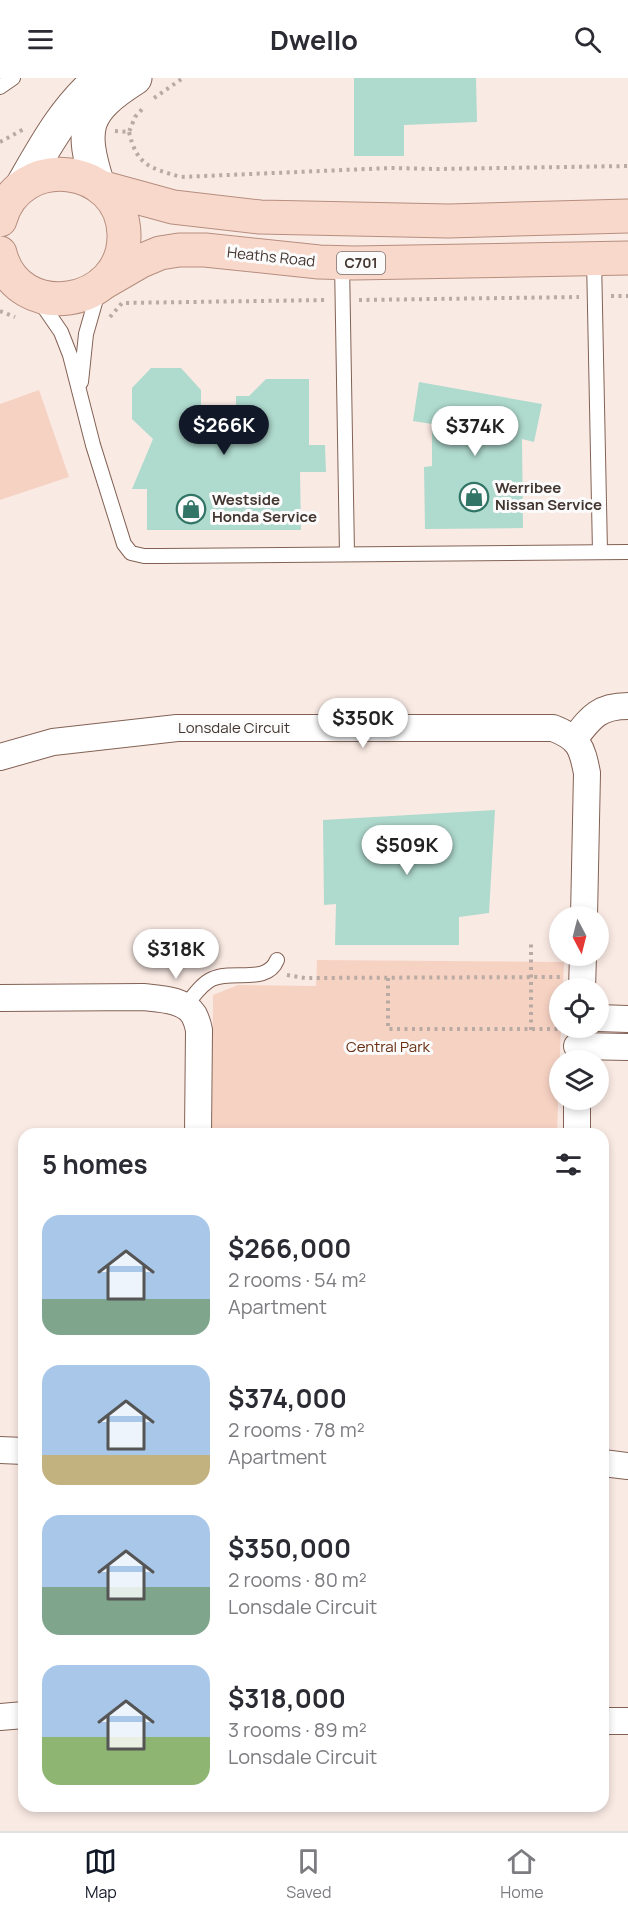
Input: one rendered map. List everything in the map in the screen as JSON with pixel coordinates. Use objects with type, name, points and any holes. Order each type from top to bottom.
[{"type":"main road","points":[[0,220],[14,190],[46,175],[60,173],[173,207],[260,217],[449,221],[628,216]]},
{"type":"main road","points":[[99,186],[108,195],[119,213],[124,234],[116,266],[101,284]]},
{"type":"main road","name":"Heaths Road","points":[[101,284],[152,256],[186,250],[342,263],[628,258]]},
{"type":"main road","points":[[0,253],[9,272],[19,284],[34,293]]},
{"type":"main road","name":"C701","points":[[0,286],[55,299],[76,298],[101,284]]},
{"type":"street","points":[[14,190],[63,117],[84,92],[101,78]]},
{"type":"street","points":[[99,186],[87,144],[89,126],[94,114],[105,101],[135,78]]},
{"type":"street","points":[[584,906],[587,773],[583,753],[575,738],[590,718],[603,710],[628,706]]},
{"type":"street","name":"Lonsdale Circuit","points":[[0,757],[53,742],[177,728],[524,727],[553,728],[575,738]]},
{"type":"street","points":[[0,998],[143,997],[165,999],[185,1006],[194,1015],[199,1030],[198,1128]]},
{"type":"street","points":[[609,1018],[628,1019]]},
{"type":"street","points":[[578,1041],[628,1047]]},
{"type":"street","points":[[577,1110],[577,1128]]},
{"type":"street","points":[[0,1450],[18,1451]]},
{"type":"street","points":[[609,1464],[628,1466]]},
{"type":"street","points":[[0,1716],[18,1715]]},
{"type":"street","points":[[609,1721],[628,1721]]},
{"type":"lane","points":[[0,87],[13,78]]},
{"type":"lane","points":[[594,258],[600,552]]},
{"type":"lane","points":[[342,263],[347,554]]},
{"type":"lane","points":[[80,393],[88,326],[101,284]]},
{"type":"lane","points":[[34,293],[57,326],[70,355],[107,493],[124,544],[131,553],[144,556],[628,552]]},
{"type":"lane","points":[[185,1006],[213,978],[225,975],[268,973],[276,964]]},
{"type":"path","points":[[129,132],[138,159],[157,170],[181,177],[390,168],[628,166]]},
{"type":"path","points":[[88,326],[101,326],[122,303],[628,296]]},
{"type":"path","points":[[0,311],[42,327],[57,326]]},
{"type":"path","points":[[531,941],[531,1030]]},
{"type":"path","points":[[276,964],[288,975],[305,978],[531,977],[583,974]]},
{"type":"path","points":[[388,978],[388,1029],[531,1030],[578,1041]]},
{"type":"green space","points":[[39,390],[69,477],[0,500],[0,404]]},
{"type":"green space","name":"Central Park","points":[[317,960],[549,962],[549,966],[564,966],[563,978],[549,978],[549,1038],[561,1038],[560,1050],[549,1050],[549,1110],[558,1110],[557,1128],[212,1128],[213,995],[238,985],[316,986]]},
{"type":"building","points":[[354,78],[476,78],[477,122],[404,125],[404,156],[354,156]]},
{"type":"building","points":[[151,368],[181,368],[201,390],[201,420],[236,433],[236,396],[249,396],[266,379],[309,379],[309,445],[325,445],[326,472],[300,472],[301,530],[147,530],[147,489],[132,489],[153,439],[132,419],[132,388]]},
{"type":"building","points":[[419,382],[542,404],[534,442],[522,439],[523,528],[425,529],[424,467],[432,466],[432,424],[413,421]]},
{"type":"building","points":[[495,810],[489,913],[459,917],[459,945],[335,945],[336,904],[324,905],[323,820]]},
{"type":"place","name":"Werribee Nissan Service","points":[[474,497]]},
{"type":"place","name":"Westside Honda Service","points":[[191,509]]}]
